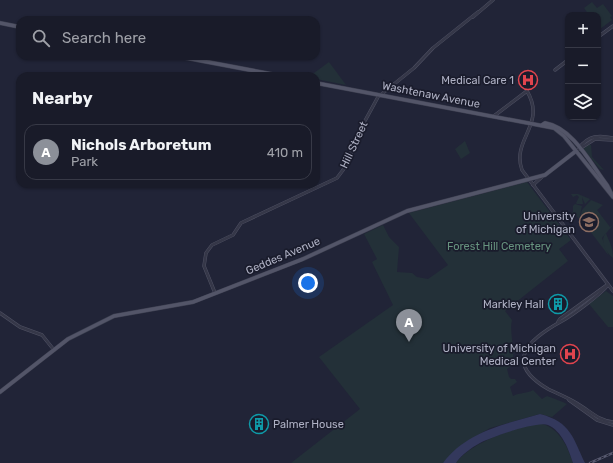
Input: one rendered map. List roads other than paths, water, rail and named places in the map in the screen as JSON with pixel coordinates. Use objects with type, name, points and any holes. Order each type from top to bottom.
[{"type":"main road","points":[[0,23],[16,26]]},
{"type":"main road","points":[[197,60],[261,72]]},
{"type":"main road","name":"Washtenaw Avenue","points":[[320,84],[554,128],[564,136],[592,165],[609,188],[612,195]]},
{"type":"main road","name":"Washtenaw Avenue","points":[[542,125],[549,124],[559,127],[567,133],[577,149],[612,195]]},
{"type":"main road","name":"Geddes Avenue","points":[[0,392],[68,339],[114,316],[184,304],[303,259],[407,210],[545,175],[577,149]]},
{"type":"street","name":"Hill Street","points":[[320,186],[337,178],[346,166],[360,130],[380,95],[416,66],[434,48],[493,0]]},
{"type":"street","points":[[601,35],[613,26]]},
{"type":"street","points":[[555,70],[565,62]]},
{"type":"street","points":[[493,116],[527,91],[533,103],[532,123],[520,152],[521,165],[528,179],[613,292]]},
{"type":"street","name":"Geddes Avenue","points":[[577,149],[594,136],[601,135],[613,139]]},
{"type":"street","points":[[533,185],[545,175]]},
{"type":"street","name":"Hill Street","points":[[215,293],[204,266],[206,254],[209,248],[233,236],[241,223],[316,188]]},
{"type":"street","points":[[608,284],[578,305],[532,342],[527,347],[524,355],[526,370],[532,378],[596,416],[613,424]]},
{"type":"street","points":[[0,313],[20,327],[42,335],[54,350]]},
{"type":"water","points":[[540,414],[550,417],[565,426],[574,439],[585,463],[573,463],[561,436],[553,428],[542,424],[525,427],[494,437],[473,447],[463,454],[456,463],[443,463],[452,452],[475,437],[500,426]]},
{"type":"railway","points":[[590,463],[613,453]]},
{"type":"place","name":"Medical Care 1","points":[[528,80]]},
{"type":"place","name":"University of Michigan","points":[[589,222]]},
{"type":"place","name":"Markley Hall","points":[[558,304]]},
{"type":"place","name":"Nichols Arboretum","points":[[409,342]]},
{"type":"place","name":"University of Michigan Medical Center","points":[[570,354]]},
{"type":"place","name":"Palmer House","points":[[259,424]]},
{"type":"park label","name":"Forest Hill Cemetery","points":[[499,246]]}]
